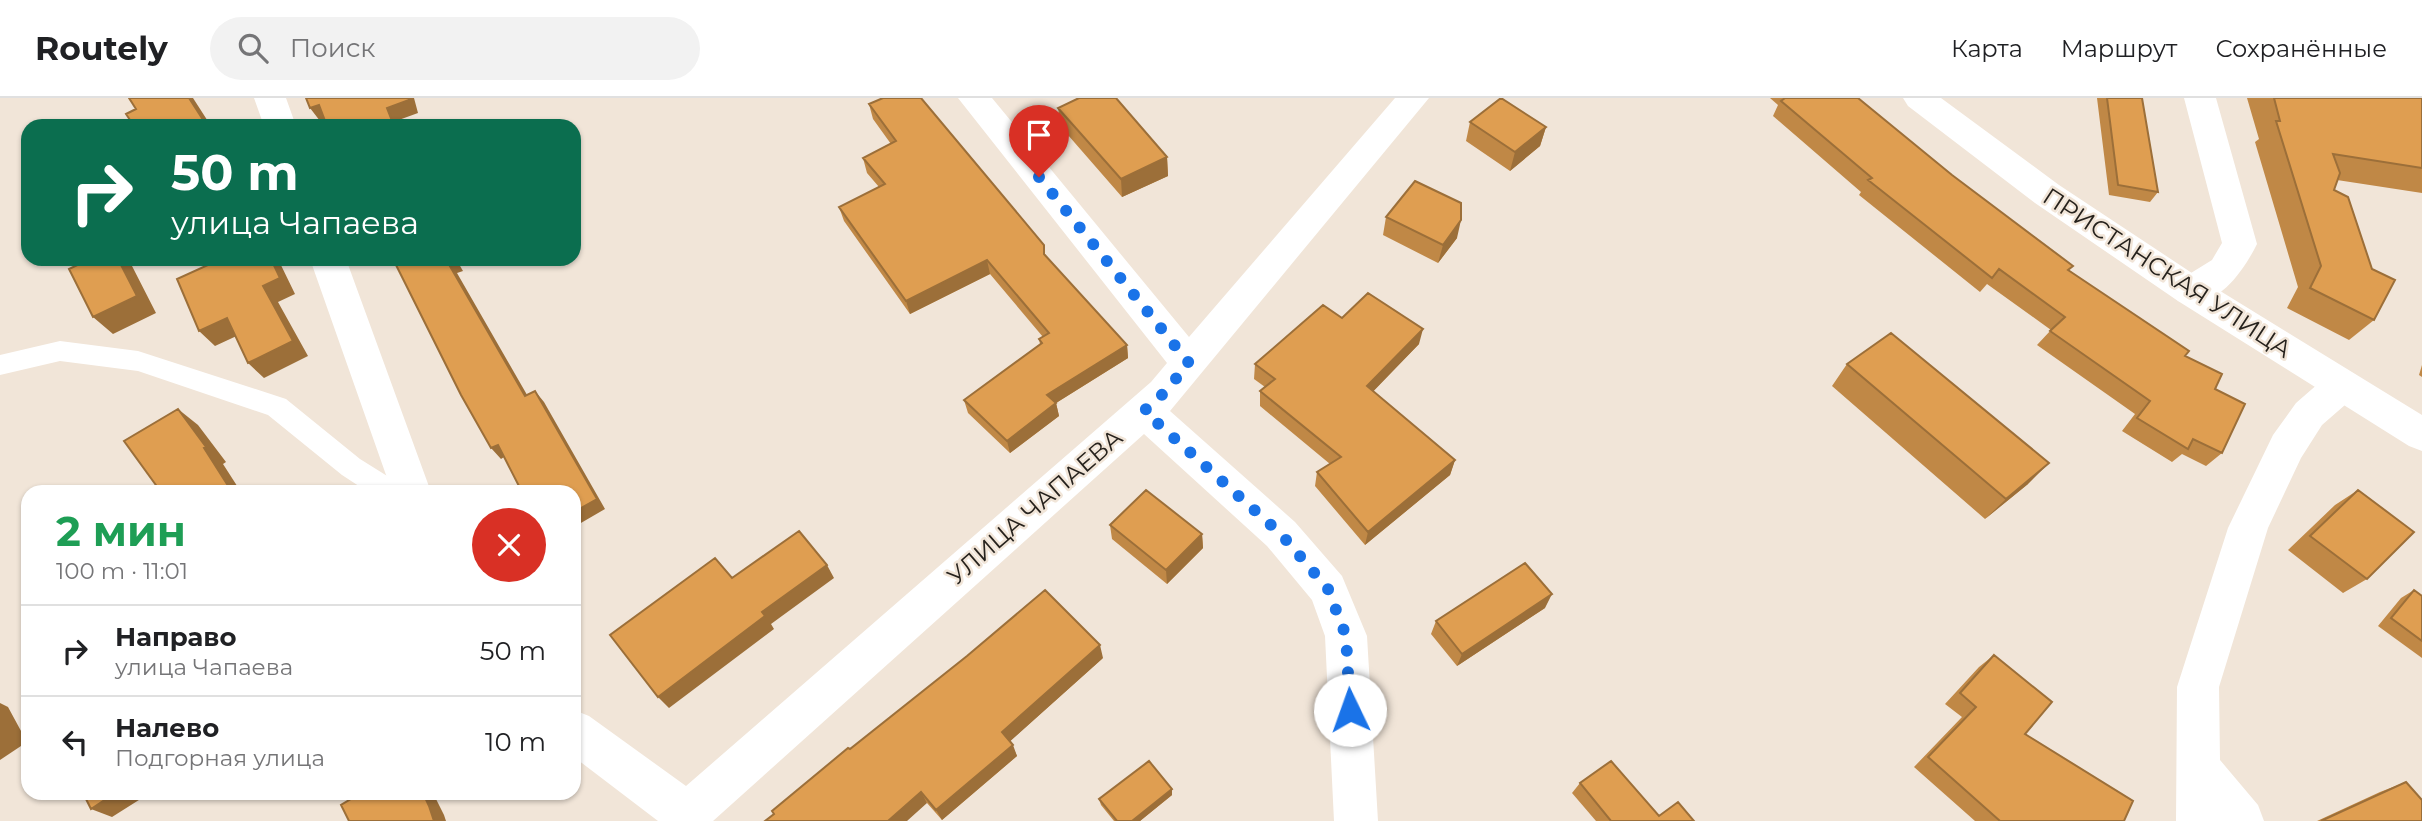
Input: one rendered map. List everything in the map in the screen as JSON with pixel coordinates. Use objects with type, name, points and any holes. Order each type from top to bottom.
[{"type":"street","points":[[270,98],[278,119]]},
{"type":"street","points":[[974,98],[1189,363]]},
{"type":"street","name":"УЛИЦА ЧАПАЕВА","points":[[684,817],[1164,393],[1413,98]]},
{"type":"street","name":"ПРИСТАНСКАЯ УЛИЦА","points":[[1919,98],[2047,194],[2191,291],[2340,387],[2422,435]]},
{"type":"street","points":[[2191,291],[2224,270],[2240,244],[2200,98]]},
{"type":"street","points":[[331,266],[409,485]]},
{"type":"street","points":[[2197,821],[2198,687],[2248,528],[2287,447],[2309,414],[2340,387]]},
{"type":"street","points":[[1144,411],[1281,534],[1328,589],[1346,636],[1356,821]]},
{"type":"street","points":[[581,736],[684,817]]},
{"type":"street","points":[[2198,768],[2242,821]]},
{"type":"lane","points":[[0,365],[60,351],[138,361],[277,407],[351,467],[380,485]]},
{"type":"building","points":[[129,98],[189,98],[202,119],[129,119],[126,114],[136,109]]},
{"type":"building","points":[[306,98],[409,98],[387,108],[391,119],[324,119],[319,105],[310,108]]},
{"type":"building","points":[[883,98],[921,98],[1044,245],[1044,254],[1127,345],[1047,395],[1056,403],[1007,441],[964,400],[1042,343],[1039,339],[1049,333],[987,260],[906,301],[839,207],[885,184],[863,158],[896,141],[869,104]]},
{"type":"building","points":[[1079,98],[1116,98],[1167,157],[1121,179],[1058,108]]},
{"type":"building","points":[[1501,98],[1546,127],[1515,152],[1470,122]]},
{"type":"building","points":[[1785,98],[1858,98],[1952,175],[2073,266],[2068,270],[2189,351],[2185,356],[2222,374],[2215,389],[2245,404],[2222,453],[2193,439],[2188,449],[2137,418],[2150,401],[2050,331],[2065,317],[1999,269],[1992,278],[1868,180],[1872,178],[1781,101]]},
{"type":"building","points":[[2107,98],[2142,98],[2158,192],[2118,185]]},
{"type":"building","points":[[2274,98],[2422,98],[2422,168],[2333,154],[2340,173],[2334,190],[2348,197],[2372,269],[2395,280],[2374,320],[2310,288],[2321,266],[2276,121],[2280,121]]},
{"type":"building","points":[[1415,181],[1461,203],[1461,220],[1443,245],[1386,217]]},
{"type":"building","points":[[75,266],[122,266],[137,296],[93,317],[69,269]]},
{"type":"building","points":[[206,266],[274,266],[280,278],[263,286],[293,341],[248,363],[227,318],[199,331],[177,279]]},
{"type":"building","points":[[396,266],[450,266],[525,396],[535,391],[597,499],[581,508],[581,485],[518,485],[498,445],[491,448],[461,395]]},
{"type":"building","points":[[1368,293],[1423,329],[1367,386],[1455,460],[1368,532],[1317,472],[1341,457],[1260,391],[1275,379],[1255,364],[1323,305],[1342,318]]},
{"type":"building","points":[[1891,333],[2049,463],[2006,499],[1847,364]]},
{"type":"building","points":[[178,409],[206,447],[204,448],[228,485],[156,485],[124,441]]},
{"type":"building","points":[[1146,490],[1202,534],[1166,570],[1110,525]]},
{"type":"building","points":[[2358,490],[2414,532],[2367,579],[2310,536]]},
{"type":"building","points":[[799,531],[827,565],[762,612],[765,616],[658,697],[610,635],[715,558],[732,578]]},
{"type":"building","points":[[1525,563],[1552,594],[1462,654],[1436,621]]},
{"type":"building","points":[[1045,590],[1100,645],[1002,732],[1013,745],[936,810],[921,792],[888,821],[765,821],[774,814],[772,811],[848,748],[967,656]]},
{"type":"building","points":[[2414,590],[2422,596],[2422,641],[2391,618]]},
{"type":"building","points":[[1994,655],[2052,702],[2025,734],[2133,801],[2124,821],[2000,821],[1928,757],[1976,707],[1960,693]]},
{"type":"building","points":[[1149,761],[1172,789],[1132,821],[1117,821],[1099,799]]},
{"type":"building","points":[[1611,761],[1659,816],[1678,802],[1694,821],[1611,821],[1580,783]]},
{"type":"building","points":[[2406,782],[2422,800],[2422,821],[2321,821]]},
{"type":"building","points":[[86,800],[104,800],[91,809]]},
{"type":"building","points":[[349,800],[426,800],[434,821],[349,821],[341,805]]},
{"type":"route","points":[[1039,177],[1189,363],[1164,393],[1144,411],[1281,534],[1328,589],[1346,636],[1350,710]]}]
